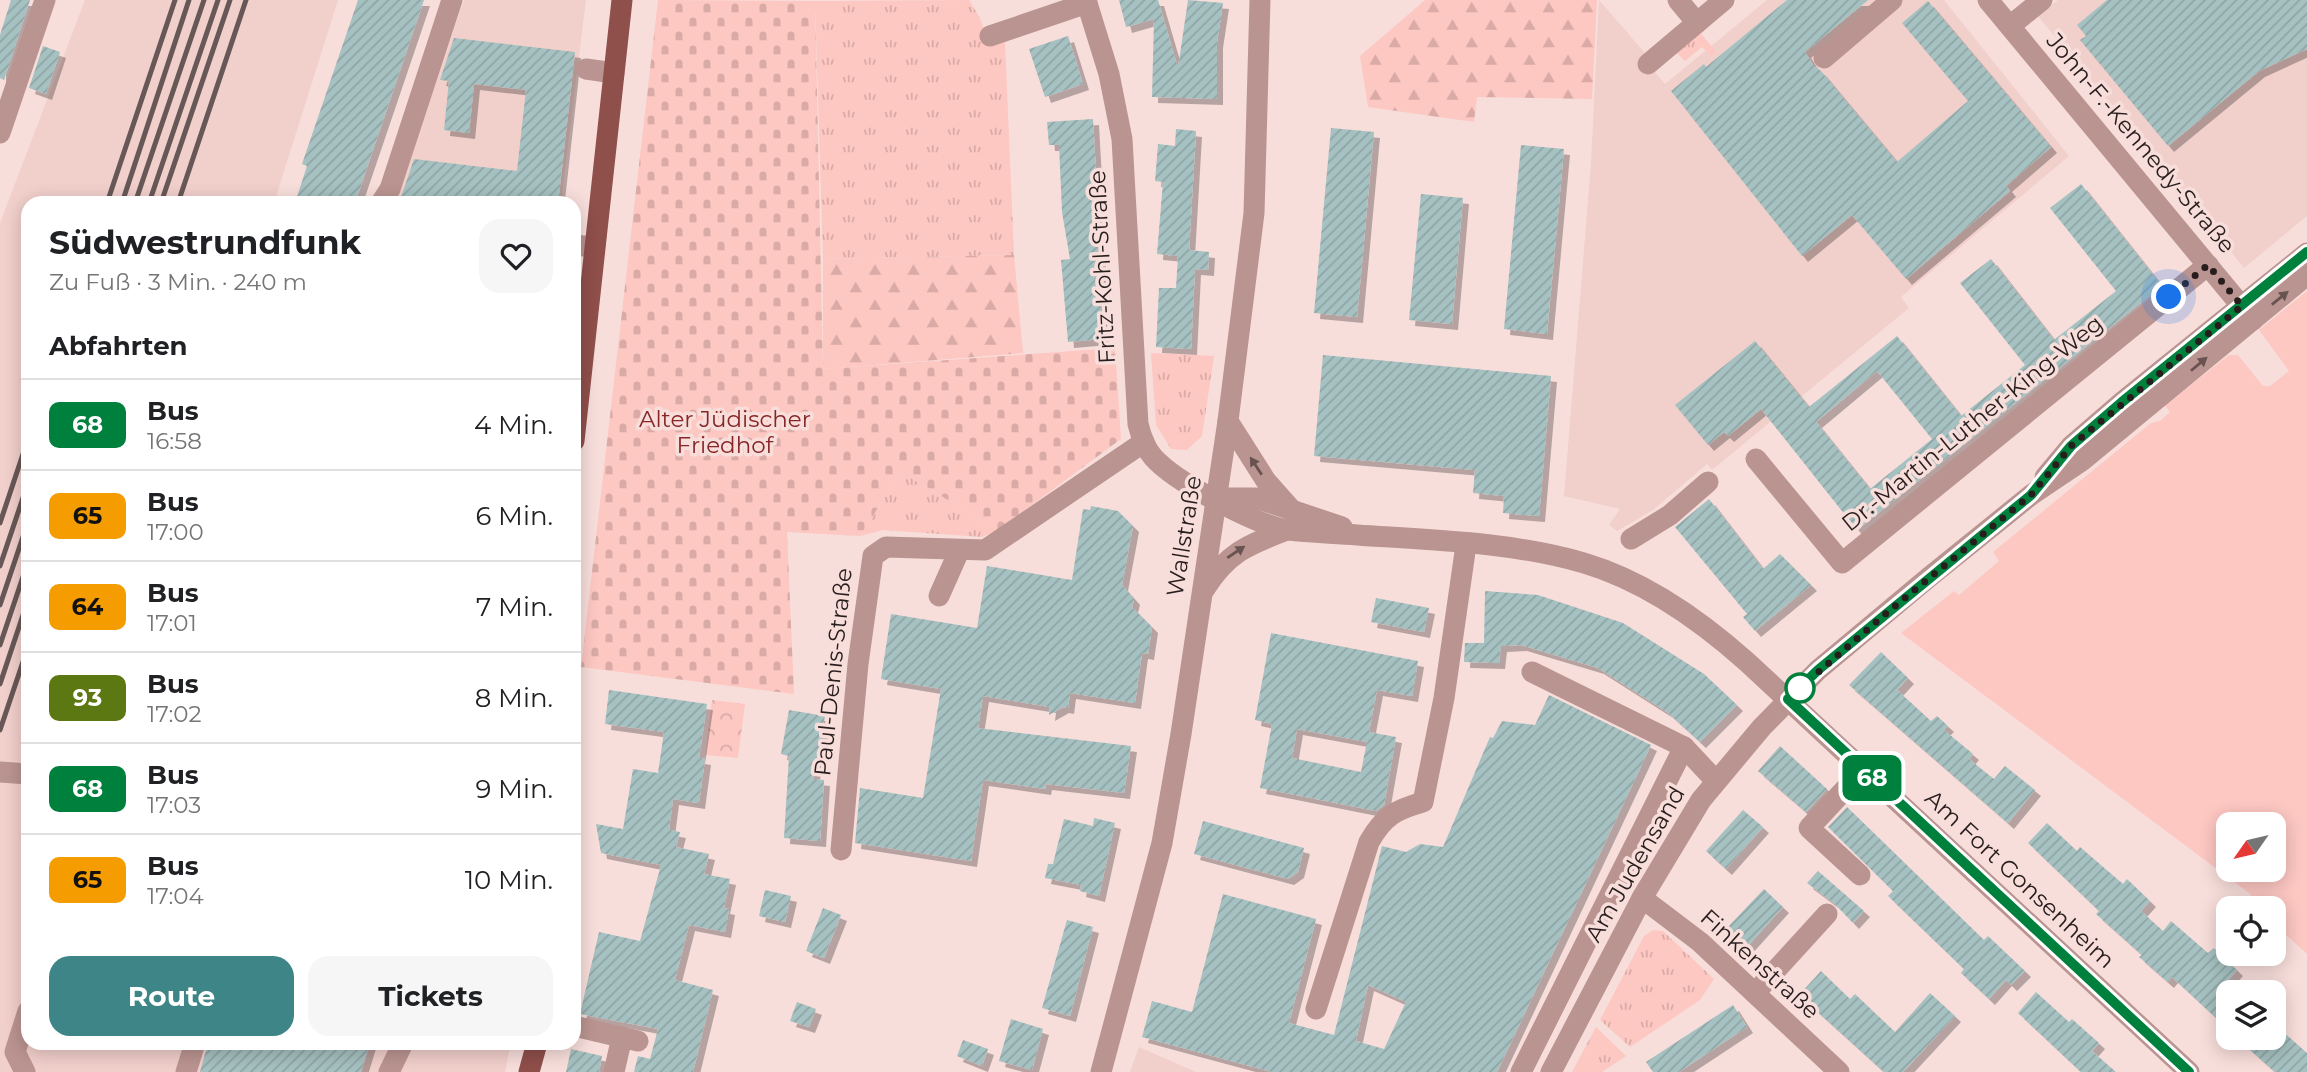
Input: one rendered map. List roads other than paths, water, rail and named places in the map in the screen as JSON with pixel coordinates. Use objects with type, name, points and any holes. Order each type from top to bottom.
[{"type":"main road","points":[[581,304],[584,246],[614,74],[622,0]]},
{"type":"main road","points":[[529,1072],[535,1050]]},
{"type":"street","points":[[0,133],[45,0]]},
{"type":"street","points":[[386,196],[452,0]]},
{"type":"street","name":"Wallstraße","points":[[1101,1072],[1162,843],[1228,421],[1254,212],[1260,0]]},
{"type":"street","points":[[1678,0],[1697,23]]},
{"type":"street","points":[[1648,64],[1724,0]]},
{"type":"street","points":[[1824,58],[1892,0]]},
{"type":"street","name":"John-F.-Kennedy-Straße","points":[[1988,0],[2247,313]]},
{"type":"street","points":[[2010,26],[2042,0]]},
{"type":"street","points":[[990,36],[1087,2]]},
{"type":"street","name":"Fritz-Kohl-Straße","points":[[1087,2],[1109,74],[1122,139],[1136,413],[1144,442],[1165,469],[1216,498]]},
{"type":"street","points":[[586,69],[614,74]]},
{"type":"street","points":[[1788,699],[1824,665],[2031,495],[2083,460],[2247,313],[2307,253]]},
{"type":"street","name":"Dr.-Martin-Luther-King-Weg","points":[[1756,459],[1842,563],[2208,265]]},
{"type":"street","points":[[2247,313],[2307,275]]},
{"type":"street","points":[[1228,421],[1266,481],[1290,508]]},
{"type":"street","name":"Paul-Denis-Straße","points":[[841,850],[858,664],[873,556],[886,547],[985,550],[1091,475],[1144,442]]},
{"type":"street","points":[[1630,539],[1670,515],[1708,482]]},
{"type":"street","name":"Am Fort Gonsenheim","points":[[1216,498],[1244,496],[1290,508],[1367,536]]},
{"type":"street","name":"Am Fort Gonsenheim","points":[[1216,498],[1244,516],[1287,530],[1543,553],[1586,564],[1626,580],[1689,615],[1718,636],[1788,699],[2189,1072]]},
{"type":"street","points":[[1201,594],[1227,558],[1248,545],[1287,530]]},
{"type":"street","points":[[1316,1009],[1369,842],[1382,821],[1403,808],[1423,802],[1444,698],[1466,545]]},
{"type":"street","points":[[939,596],[959,551]]},
{"type":"street","points":[[1532,672],[1684,747],[1715,780]]},
{"type":"street","name":"Am Judensand","points":[[1551,1072],[1642,898],[1715,780],[1788,699]]},
{"type":"street","points":[[1521,1072],[1684,747]]},
{"type":"street","points":[[1860,875],[1809,828],[1863,770]]},
{"type":"street","points":[[0,772],[21,774]]},
{"type":"street","name":"Finkenstraße","points":[[1642,898],[1700,942],[1839,1072]]},
{"type":"street","points":[[1755,993],[1827,914]]},
{"type":"street","points":[[581,1028],[630,1039],[614,1072]]},
{"type":"street","points":[[21,1038],[15,1062],[25,1072]]},
{"type":"street","points":[[186,1072],[193,1050]]},
{"type":"street","points":[[389,1072],[400,1050]]},
{"type":"railway","points":[[109,196],[175,0]]},
{"type":"railway","points":[[124,196],[189,0]]},
{"type":"railway","points":[[137,196],[204,0]]},
{"type":"railway","points":[[151,196],[218,0]]},
{"type":"railway","points":[[163,196],[230,0]]},
{"type":"railway","points":[[180,196],[246,0]]},
{"type":"railway","points":[[0,523],[21,460]]},
{"type":"railway","points":[[0,566],[21,504]]},
{"type":"railway","points":[[0,605],[21,543]]},
{"type":"railway","points":[[0,645],[21,583]]},
{"type":"railway","points":[[0,684],[21,621]]},
{"type":"railway","points":[[0,730],[21,668]]},
{"type":"park label","name":"Alter Jüdischer Friedhof","points":[[725,432]]}]
